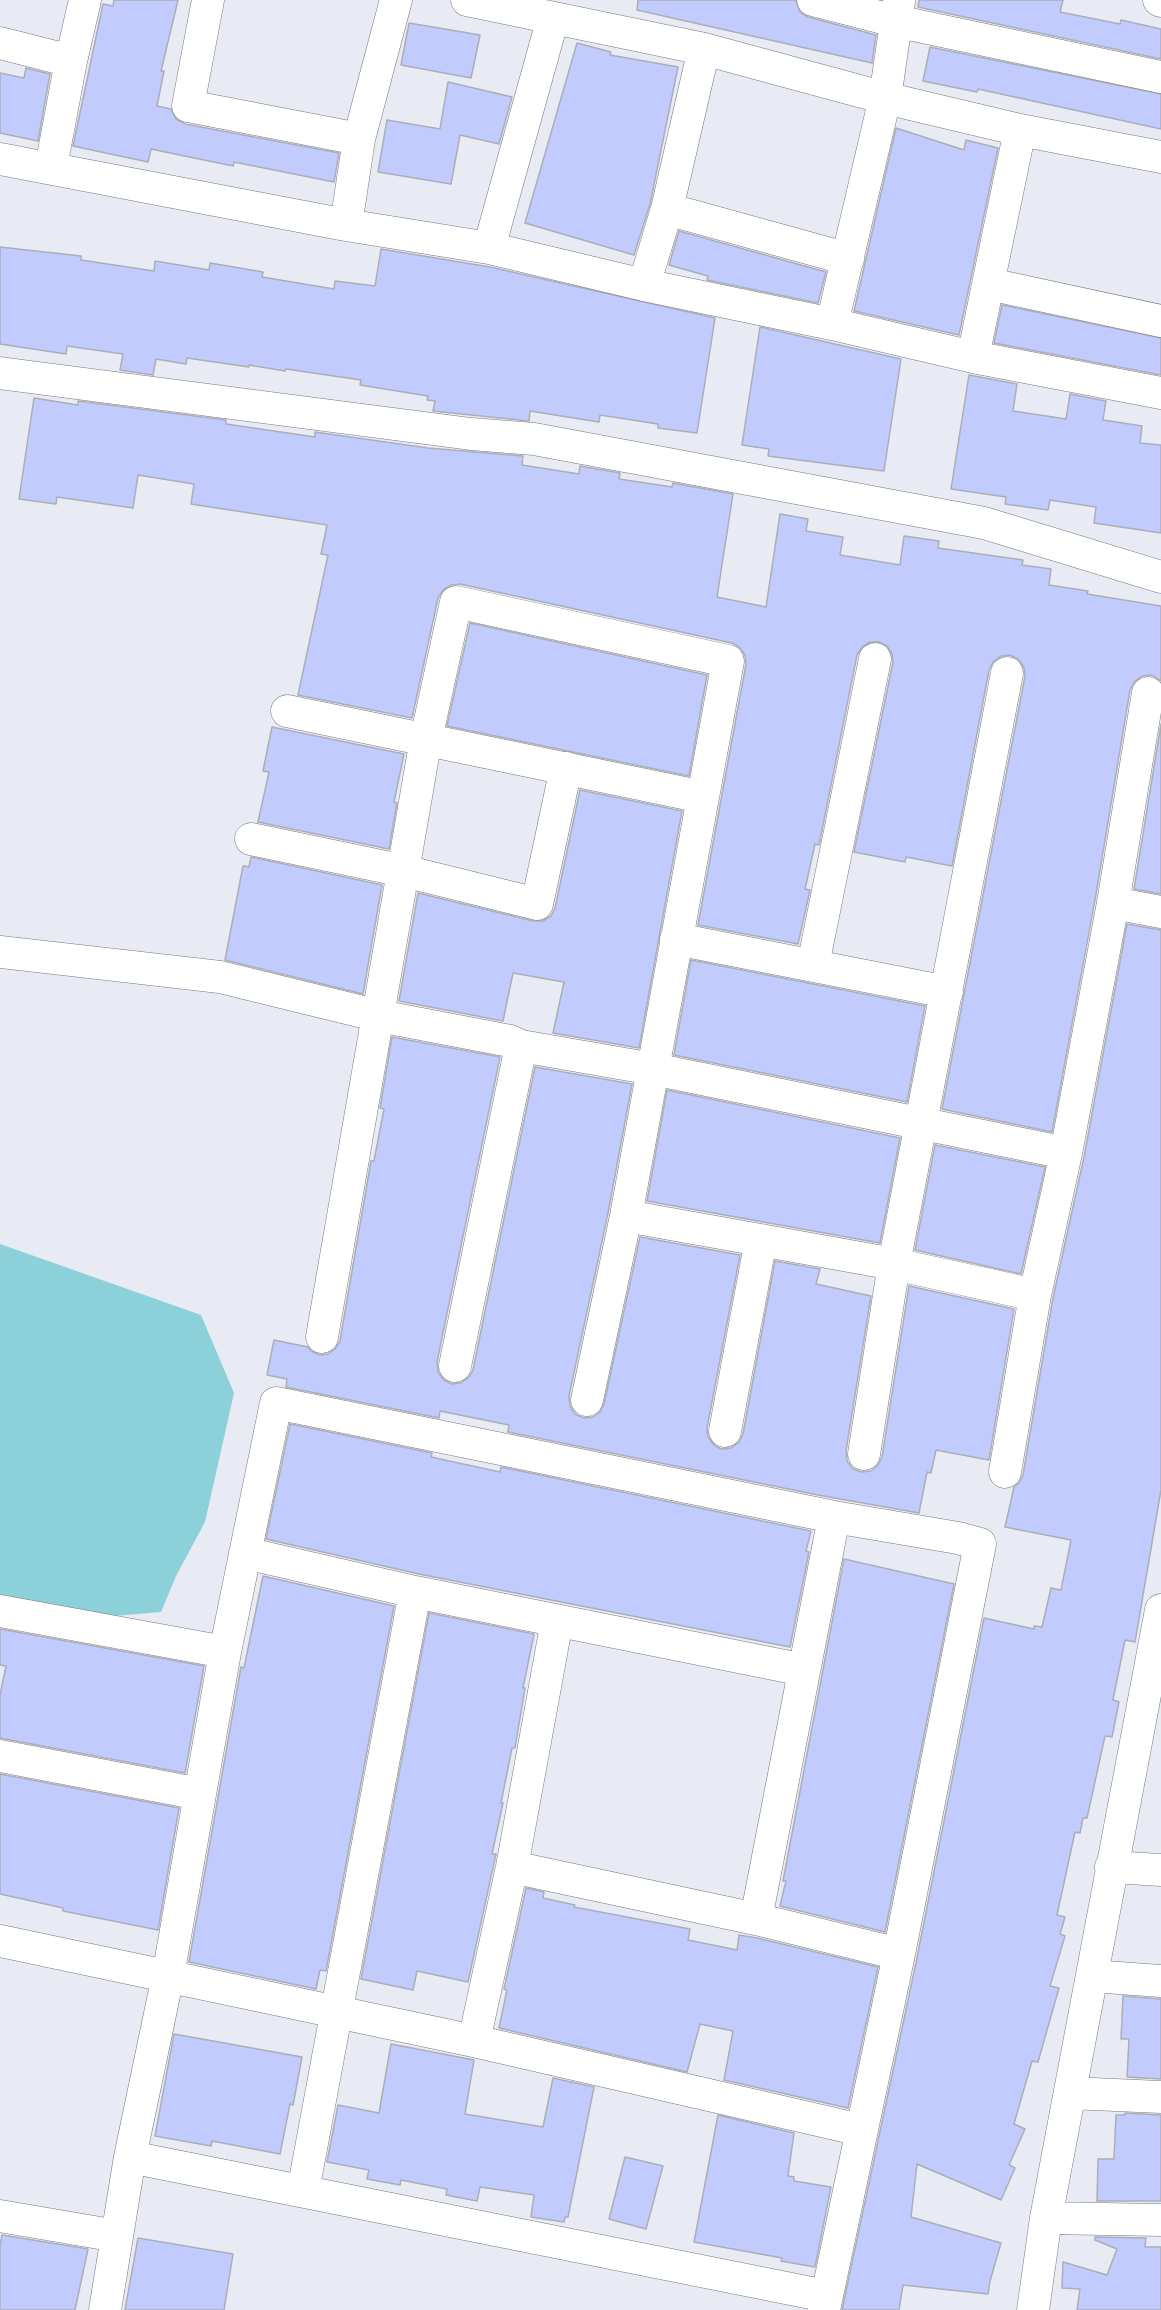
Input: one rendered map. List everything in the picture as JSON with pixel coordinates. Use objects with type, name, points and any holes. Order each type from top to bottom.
[{"type":"street","points":[[51,167],[85,0]]},
{"type":"street","points":[[208,0],[188,106],[359,139]]},
{"type":"street","points":[[346,225],[359,139],[396,0]]},
{"type":"street","points":[[467,0],[704,49],[885,98],[1020,130],[1161,157]]},
{"type":"street","points":[[813,0],[897,11],[1161,77]]},
{"type":"street","points":[[832,324],[885,98],[897,11]]},
{"type":"street","points":[[489,249],[553,18]]},
{"type":"street","points":[[0,43],[71,61]]},
{"type":"street","points":[[644,285],[667,209],[704,49]]},
{"type":"street","points":[[973,357],[1020,130]]},
{"type":"street","points":[[0,159],[346,225],[489,249],[973,357],[1161,393]]},
{"type":"street","points":[[667,209],[848,259]]},
{"type":"street","points":[[989,284],[1161,321]]},
{"type":"street","points":[[0,373],[471,434],[534,439],[984,523],[1161,577]]},
{"type":"street","points":[[322,1337],[426,739],[456,602],[728,661],[626,1216],[587,1400]]},
{"type":"street","points":[[813,965],[875,659]]},
{"type":"street","points":[[864,1454],[894,1264],[1007,673]]},
{"type":"street","points":[[1005,1472],[1035,1295],[1066,1153],[1113,903],[1148,693]]},
{"type":"street","points":[[287,711],[703,797]]},
{"type":"street","points":[[251,839],[404,871],[537,903],[566,768]]},
{"type":"street","points":[[1113,903],[1161,912]]},
{"type":"street","points":[[676,939],[947,992]]},
{"type":"street","points":[[0,952],[220,977],[379,1016],[510,1041],[521,1046],[653,1069],[1066,1153]]},
{"type":"street","points":[[456,1366],[521,1046]]},
{"type":"street","points":[[626,1216],[894,1264],[1035,1295]]},
{"type":"street","points":[[725,1431],[761,1240]]},
{"type":"street","points":[[105,2310],[130,2157],[168,1976],[225,1652],[276,1403],[834,1517],[958,1538],[980,1544],[899,1954],[825,2303],[303,2191],[130,2157]]},
{"type":"street","points":[[756,1919],[834,1517]]},
{"type":"street","points":[[245,1553],[415,1592],[804,1670]]},
{"type":"street","points":[[303,2191],[415,1592]]},
{"type":"street","points":[[1034,2310],[1046,2218],[1111,1867],[1148,1745],[1161,1610]]},
{"type":"street","points":[[0,1611],[225,1652]]},
{"type":"street","points":[[474,2041],[512,1867],[556,1621]]},
{"type":"street","points":[[0,1756],[200,1794]]},
{"type":"street","points":[[512,1867],[756,1919],[899,1954]]},
{"type":"street","points":[[1111,1867],[1161,1870]]},
{"type":"street","points":[[0,1941],[474,2041],[861,2130]]},
{"type":"street","points":[[1092,1976],[1161,1981]]},
{"type":"street","points":[[1070,2093],[1161,2097]]},
{"type":"street","points":[[0,2216],[117,2236]]},
{"type":"street","points":[[1046,2218],[1161,2220]]},
{"type":"water","points":[[0,1244],[201,1315],[234,1393],[205,1522],[176,1576],[161,1612],[79,1619],[0,1604]]},
{"type":"building","points":[[114,0],[178,0],[161,71],[164,71],[157,106],[171,109],[176,119],[185,124],[339,153],[334,182],[234,162],[233,166],[151,149],[148,162],[73,146],[103,4],[113,6]]},
{"type":"building","points":[[638,0],[796,0],[800,12],[808,17],[876,35],[872,63],[637,10]]},
{"type":"building","points":[[919,0],[1063,0],[1060,12],[1120,24],[1121,20],[1161,29],[1161,59],[918,7]]},
{"type":"building","points":[[409,23],[480,35],[471,78],[401,65]]},
{"type":"building","points":[[577,43],[611,52],[610,55],[678,67],[650,204],[634,255],[525,223]]},
{"type":"building","points":[[930,47],[1161,94],[1161,129],[978,89],[977,92],[923,81]]},
{"type":"building","points":[[26,68],[50,74],[38,141],[0,133],[0,73],[24,78]]},
{"type":"building","points":[[448,82],[512,97],[499,144],[460,135],[451,184],[378,172],[387,120],[440,129]]},
{"type":"building","points":[[896,128],[964,150],[966,140],[998,148],[959,335],[854,311]]},
{"type":"building","points":[[679,231],[826,272],[818,303],[707,280],[708,276],[669,265]]},
{"type":"building","points":[[0,247],[81,256],[81,260],[154,271],[155,261],[209,270],[210,263],[263,272],[262,277],[334,289],[335,281],[375,286],[381,249],[490,267],[715,318],[697,433],[658,428],[658,424],[600,415],[599,422],[530,411],[529,421],[433,411],[435,401],[427,400],[428,396],[360,385],[361,380],[187,358],[186,364],[156,359],[153,375],[120,370],[123,354],[67,346],[66,354],[0,344]]},
{"type":"building","points":[[1002,305],[1161,338],[1161,375],[994,343]]},
{"type":"building","points":[[760,327],[901,359],[884,471],[768,456],[769,449],[742,445]]},
{"type":"building","points":[[969,375],[1017,384],[1013,411],[1066,419],[1070,394],[1106,401],[1103,420],[1142,426],[1140,443],[1161,445],[1161,533],[1094,523],[1096,507],[1050,500],[1048,510],[1005,504],[1006,497],[951,489]]},
{"type":"building","points":[[34,398],[78,405],[78,401],[226,420],[226,424],[315,437],[315,432],[428,448],[523,456],[522,465],[579,474],[580,466],[620,473],[619,479],[672,487],[673,483],[733,494],[717,597],[766,607],[780,514],[808,519],[806,531],[843,537],[840,555],[900,565],[904,536],[939,541],[938,548],[1023,560],[1022,565],[1051,569],[1049,585],[1088,591],[1087,594],[1161,606],[1161,681],[1152,675],[1142,676],[1135,681],[1130,690],[1095,900],[1052,1132],[942,1109],[1025,676],[1024,667],[1018,659],[1010,655],[1001,656],[993,662],[989,670],[952,866],[906,857],[905,862],[854,852],[893,662],[892,654],[887,646],[879,642],[870,642],[862,647],[857,655],[819,845],[815,844],[805,889],[810,890],[798,944],[698,925],[746,664],[745,655],[739,647],[732,643],[460,584],[451,585],[443,590],[438,598],[412,718],[298,695],[328,555],[321,554],[327,525],[191,504],[194,484],[138,475],[133,508],[57,497],[56,504],[19,499]]},
{"type":"building","points":[[470,623],[707,675],[689,776],[447,726]]},
{"type":"building","points":[[1161,724],[1161,894],[1134,889]]},
{"type":"building","points":[[272,727],[404,754],[394,802],[397,803],[389,849],[258,822],[269,772],[263,771]]},
{"type":"building","points":[[580,790],[682,811],[639,1048],[553,1033],[564,982],[513,973],[503,1021],[399,1001],[418,893],[533,921],[543,921],[551,916],[555,908]]},
{"type":"building","points":[[251,857],[382,885],[363,994],[225,960],[243,866],[249,867]]},
{"type":"building","points":[[1127,924],[1161,930],[1161,1490],[1135,1642],[1125,1640],[1113,1700],[1119,1702],[1112,1737],[1105,1736],[1087,1818],[1083,1818],[1080,1833],[1075,1832],[1057,1915],[1065,1917],[1060,1934],[1065,1936],[1050,1986],[1059,1988],[1038,2062],[1032,2061],[1014,2124],[1025,2129],[1009,2165],[1015,2168],[1001,2200],[917,2164],[911,2217],[1001,2243],[988,2294],[903,2285],[899,2310],[842,2310],[917,1958],[984,1618],[1034,1629],[1034,1626],[1042,1627],[1051,1588],[1061,1590],[1071,1540],[1005,1527],[1014,1487],[1023,1475],[1053,1298],[1084,1157]]},
{"type":"building","points":[[691,960],[925,1006],[907,1102],[674,1055]]},
{"type":"building","points":[[392,1037],[500,1057],[437,1362],[438,1372],[444,1380],[452,1384],[461,1383],[469,1377],[473,1370],[535,1067],[632,1084],[608,1213],[569,1396],[570,1406],[575,1414],[584,1418],[593,1417],[600,1412],[604,1404],[640,1237],[740,1255],[707,1428],[708,1437],[714,1445],[721,1449],[731,1448],[739,1442],[743,1434],[775,1261],[820,1269],[816,1284],[871,1296],[846,1451],[847,1461],[852,1468],[861,1472],[871,1471],[882,1457],[909,1286],[1014,1309],[989,1460],[936,1450],[931,1473],[927,1472],[919,1513],[818,1495],[508,1432],[509,1425],[440,1411],[439,1418],[286,1387],[287,1379],[267,1375],[274,1340],[308,1347],[320,1355],[328,1354],[340,1341],[371,1161],[374,1161],[384,1109],[380,1108]]},
{"type":"building","points":[[667,1090],[900,1138],[880,1243],[647,1201]]},
{"type":"building","points":[[935,1145],[1045,1167],[1021,1274],[915,1250]]},
{"type":"building","points":[[290,1424],[432,1453],[431,1457],[500,1472],[501,1467],[811,1531],[790,1647],[419,1574],[266,1539]]},
{"type":"building","points":[[844,1559],[954,1584],[885,1932],[780,1906]]},
{"type":"building","points":[[263,1576],[394,1606],[326,1971],[320,1970],[316,1989],[189,1962],[241,1667],[244,1668]]},
{"type":"building","points":[[429,1613],[534,1634],[523,1688],[525,1688],[515,1748],[512,1748],[492,1854],[496,1854],[468,1982],[417,1971],[413,1990],[361,1979]]},
{"type":"building","points":[[0,1629],[204,1666],[185,1773],[0,1738],[0,1695],[6,1666],[0,1665]]},
{"type":"building","points":[[0,1774],[179,1808],[158,1930],[63,1911],[63,1908],[0,1894]]},
{"type":"building","points":[[526,1888],[544,1892],[543,1898],[575,1905],[574,1907],[690,1929],[688,1940],[737,1950],[739,1935],[878,1967],[848,2108],[724,2080],[733,2031],[700,2024],[687,2072],[499,2028],[507,1990],[504,1989]]},
{"type":"building","points":[[1123,1996],[1161,1999],[1161,2079],[1127,2077],[1129,2039],[1121,2039]]},
{"type":"building","points":[[174,2034],[302,2057],[293,2105],[290,2104],[280,2154],[212,2141],[211,2146],[155,2136]]},
{"type":"building","points":[[391,2044],[474,2060],[465,2114],[543,2127],[553,2078],[594,2087],[568,2217],[565,2217],[564,2222],[531,2217],[534,2195],[480,2187],[477,2201],[446,2195],[447,2189],[401,2180],[400,2185],[367,2179],[369,2170],[327,2162],[338,2105],[379,2113]]},
{"type":"building","points":[[1125,2113],[1161,2115],[1161,2201],[1097,2201],[1098,2159],[1114,2159],[1116,2115],[1125,2115]]},
{"type":"building","points":[[718,2115],[794,2133],[788,2176],[794,2177],[794,2181],[831,2187],[815,2267],[781,2261],[782,2258],[694,2242]]},
{"type":"building","points":[[625,2157],[663,2166],[646,2229],[609,2219]]},
{"type":"building","points":[[2,2235],[88,2249],[75,2310],[0,2310]]},
{"type":"building","points":[[1095,2237],[1146,2238],[1145,2247],[1161,2247],[1161,2310],[1077,2310],[1080,2289],[1062,2288],[1063,2262],[1107,2275],[1117,2249],[1095,2240]]},
{"type":"building","points":[[138,2238],[233,2254],[224,2310],[125,2310]]}]
